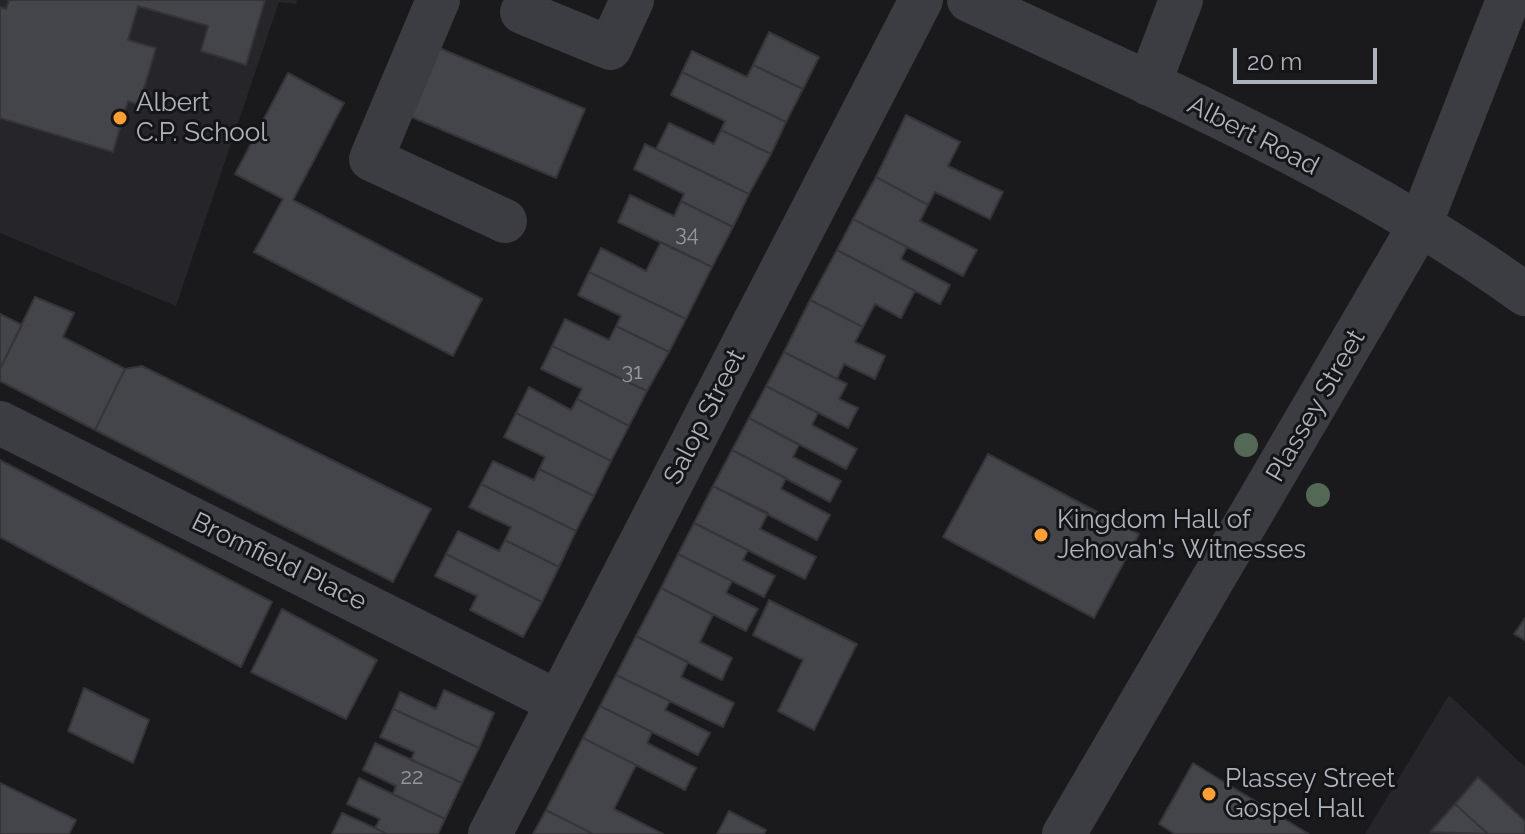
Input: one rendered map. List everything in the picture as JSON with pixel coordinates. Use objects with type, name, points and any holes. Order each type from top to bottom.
[{"type":"street","points":[[438,0],[371,159],[505,221]]},
{"type":"street","points":[[522,12],[610,48],[632,0]]},
{"type":"street","name":"Salop Street","points":[[490,834],[921,0]]},
{"type":"street","name":"Albert Road","points":[[969,0],[1149,84],[1381,201],[1525,294]]},
{"type":"street","points":[[1149,84],[1181,0]]},
{"type":"street","name":"Plassey Street","points":[[1064,834],[1420,225],[1508,0]]},
{"type":"street","name":"Bromfield Place","points":[[0,423],[558,702]]},
{"type":"shaded area","name":"Albert C.P. School","points":[[0,0],[297,0],[296,4],[279,2],[176,306],[0,233]]},
{"type":"shaded area","points":[[1449,695],[1525,767],[1525,834],[1365,834]]},
{"type":"building","points":[[9,0],[265,0],[246,65],[201,51],[208,26],[138,6],[128,40],[156,48],[139,105],[128,101],[113,152],[0,118],[0,7],[6,9]]},
{"type":"building","points":[[769,32],[819,57],[803,89],[753,65]]},
{"type":"building","points":[[437,47],[585,109],[556,178],[409,116]]},
{"type":"building","points":[[692,51],[747,77],[753,65],[803,89],[786,122],[682,72]]},
{"type":"building","points":[[682,72],[786,122],[771,154],[721,130],[725,121],[671,95]]},
{"type":"building","points":[[288,73],[344,103],[293,200],[482,299],[453,356],[254,252],[283,199],[235,174]]},
{"type":"building","points":[[906,115],[960,142],[948,166],[1003,192],[990,219],[935,192],[928,205],[876,177]]},
{"type":"building","points":[[669,123],[714,144],[721,130],[771,154],[749,194],[656,149]]},
{"type":"building","points":[[645,144],[749,194],[733,227],[681,201],[684,194],[634,169]]},
{"type":"building","points":[[876,177],[928,205],[920,221],[977,250],[963,276],[853,219]]},
{"type":"building","points":[[630,195],[674,216],[681,201],[733,227],[712,267],[618,222]]},
{"type":"building","points":[[853,219],[907,247],[901,259],[950,285],[940,304],[837,250]]},
{"type":"building","points":[[661,242],[712,267],[686,319],[589,272],[601,248],[646,271]]},
{"type":"building","points":[[837,250],[915,291],[901,318],[875,304],[863,327],[810,300]]},
{"type":"building","points":[[589,272],[686,319],[669,352],[616,326],[621,316],[578,295]]},
{"type":"building","points":[[35,297],[74,313],[63,337],[125,369],[95,430],[0,381],[0,369]]},
{"type":"building","points":[[810,300],[863,327],[855,342],[885,356],[875,379],[844,364],[837,379],[784,352]]},
{"type":"building","points":[[0,314],[22,325],[0,369]]},
{"type":"building","points":[[565,319],[609,340],[616,326],[669,352],[647,391],[552,346]]},
{"type":"building","points":[[552,346],[647,391],[629,426],[577,399],[582,389],[541,369]]},
{"type":"building","points":[[784,352],[847,384],[839,399],[858,408],[848,428],[766,386]]},
{"type":"building","points":[[142,366],[431,509],[393,582],[95,430],[125,369]]},
{"type":"building","points":[[766,386],[818,413],[812,425],[857,449],[846,469],[749,418]]},
{"type":"building","points":[[529,387],[571,410],[577,399],[629,426],[611,461],[516,413]]},
{"type":"building","points":[[516,413],[611,461],[594,496],[539,469],[545,457],[504,437]]},
{"type":"building","points":[[749,418],[799,445],[793,457],[841,481],[830,502],[732,450]]},
{"type":"building","points":[[732,450],[786,478],[781,489],[830,515],[817,540],[713,486]]},
{"type":"building","name":"Kingdom Hall of Jehovah's Witnesses","points":[[988,454],[1139,534],[1094,618],[943,537]]},
{"type":"building","points":[[0,460],[272,602],[241,667],[0,537]]},
{"type":"building","points":[[493,461],[534,480],[539,469],[594,496],[576,531],[481,484]]},
{"type":"building","points":[[481,484],[576,531],[559,567],[505,540],[511,527],[469,507]]},
{"type":"building","points":[[713,486],[768,513],[760,529],[816,557],[805,579],[694,523]]},
{"type":"building","points":[[694,523],[748,550],[743,560],[775,576],[764,597],[678,554]]},
{"type":"building","points":[[458,531],[499,551],[505,540],[559,567],[542,602],[446,554]]},
{"type":"building","points":[[446,554],[542,602],[523,637],[470,610],[477,596],[435,576]]},
{"type":"building","points":[[678,554],[732,581],[726,593],[758,609],[746,631],[661,588]]},
{"type":"building","points":[[661,588],[713,615],[700,642],[732,658],[722,680],[636,636]]},
{"type":"building","points":[[769,600],[857,644],[814,730],[778,711],[803,660],[753,635]]},
{"type":"building","points":[[282,609],[377,660],[346,719],[251,672]]},
{"type":"building","points":[[1525,618],[1525,640],[1514,634]]},
{"type":"building","points":[[636,636],[688,662],[681,677],[734,703],[723,727],[616,675]]},
{"type":"building","points":[[616,675],[670,701],[665,710],[710,733],[698,755],[600,706]]},
{"type":"building","points":[[84,688],[149,720],[133,763],[68,731]]},
{"type":"building","points":[[444,690],[494,713],[479,748],[393,709],[400,692],[436,709]]},
{"type":"building","points":[[600,706],[652,732],[647,743],[696,768],[685,790],[583,738]]},
{"type":"building","points":[[393,709],[479,748],[462,783],[411,760],[414,752],[380,737]]},
{"type":"building","points":[[583,738],[636,765],[614,809],[663,834],[593,834],[546,810]]},
{"type":"building","points":[[375,743],[462,783],[445,819],[393,794],[396,786],[363,770]]},
{"type":"building","name":"Plassey Street Gospel Hall","points":[[1193,763],[1309,834],[1175,834],[1159,824]]},
{"type":"building","points":[[1478,777],[1525,821],[1525,834],[1488,834],[1455,804]]},
{"type":"building","points":[[359,778],[445,819],[438,834],[387,834],[375,828],[380,819],[347,804]]},
{"type":"building","points":[[0,783],[76,820],[69,834],[0,834]]},
{"type":"building","points":[[1455,804],[1488,834],[1430,832]]},
{"type":"building","points":[[546,810],[593,834],[533,834]]},
{"type":"building","points":[[729,811],[766,830],[764,834],[717,834]]},
{"type":"building","points":[[342,813],[375,828],[387,834],[332,834]]},
{"type":"place","name":"Albert C.P. School","points":[[120,118]]},
{"type":"place","name":"Kingdom Hall of Jehovah's Witnesses","points":[[1041,535]]},
{"type":"place","name":"Plassey Street Gospel Hall","points":[[1209,794]]}]
